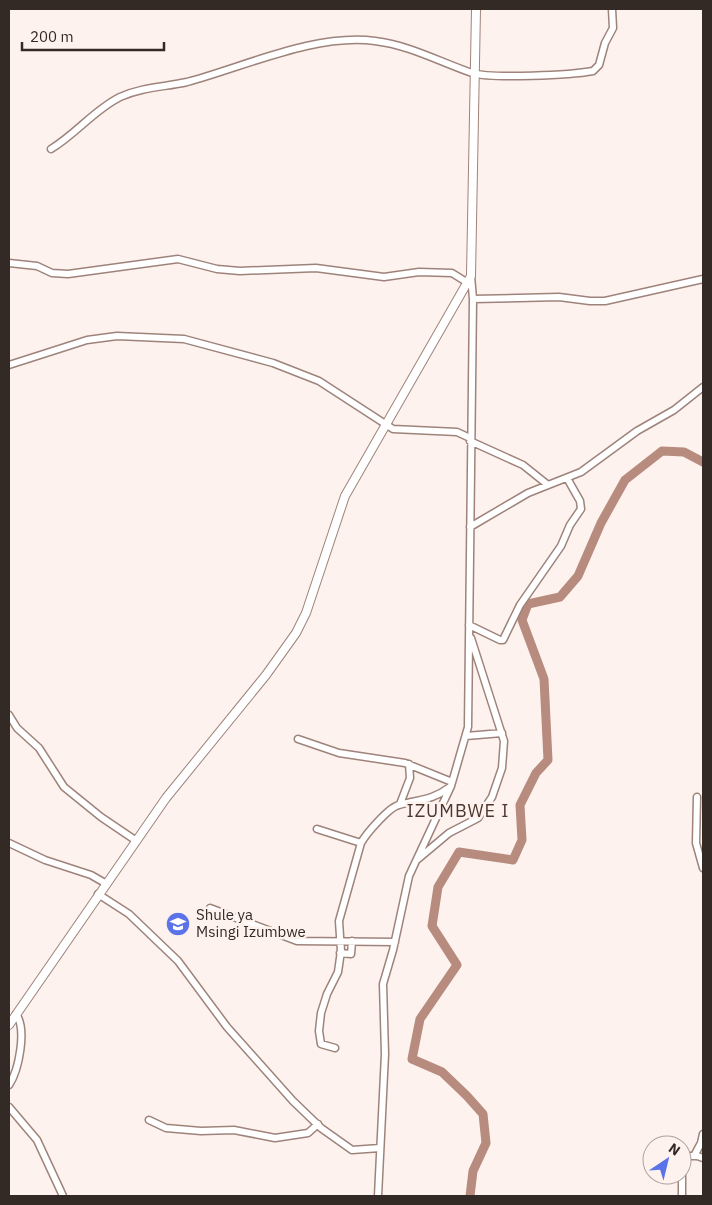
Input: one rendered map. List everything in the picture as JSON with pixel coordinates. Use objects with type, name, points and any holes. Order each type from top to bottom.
[{"type":"main road","points":[[9,1025],[135,840],[166,798],[266,676],[296,633],[306,613],[338,511],[469,280],[476,9]]},
{"type":"street","points":[[51,149],[70,137],[100,109],[129,93],[186,82],[311,45],[350,41],[379,42],[435,58],[475,74],[567,75],[593,71],[599,65],[605,43],[613,28],[612,9]]},
{"type":"street","points":[[9,263],[36,266],[52,273],[68,274],[178,259],[217,269],[240,271],[316,268],[384,277],[423,272],[452,274],[469,280],[473,299],[470,440],[469,708],[466,736],[451,784],[415,861],[406,885],[395,942],[382,989],[385,1054],[378,1196]]},
{"type":"street","points":[[473,299],[560,296],[584,301],[605,301],[703,279]]},
{"type":"street","points":[[9,365],[87,340],[117,336],[184,339],[273,363],[319,381],[341,393],[386,425],[396,429],[457,432],[523,465],[548,485]]},
{"type":"street","points":[[470,528],[506,505],[581,472],[637,431],[668,415],[703,387]]},
{"type":"street","points":[[469,625],[503,640],[520,604],[561,546],[570,525],[580,509],[580,501],[567,478]]},
{"type":"street","points":[[415,861],[450,833],[478,818],[486,808],[502,768],[505,746],[502,733],[469,636]]},
{"type":"street","points":[[9,714],[17,728],[39,748],[64,787],[101,817],[135,840]]},
{"type":"street","points":[[466,736],[502,733]]},
{"type":"street","points":[[298,739],[332,752],[409,764],[451,784]]},
{"type":"street","points":[[400,804],[410,778],[409,764]]},
{"type":"street","points":[[335,1048],[321,1044],[319,1031],[325,1000],[338,972],[340,953],[339,920],[361,843],[366,835],[392,809],[400,804],[433,798],[451,784]]},
{"type":"street","points":[[698,798],[696,843],[703,868]]},
{"type":"street","points":[[317,829],[361,843]]},
{"type":"street","points":[[9,843],[53,864],[91,876],[105,883]]},
{"type":"street","points":[[98,894],[129,914],[178,961],[227,1027],[293,1101],[318,1124],[352,1150],[380,1148]]},
{"type":"street","points":[[210,908],[297,941],[395,942]]},
{"type":"street","points":[[340,953],[351,954],[352,941]]},
{"type":"street","points":[[9,1085],[17,1073],[20,1059],[20,1023],[16,1014]]},
{"type":"street","points":[[9,1107],[37,1140],[63,1196]]},
{"type":"street","points":[[149,1120],[166,1128],[201,1131],[234,1130],[275,1138],[308,1133],[318,1124]]},
{"type":"street","points":[[703,1134],[701,1143],[694,1156],[703,1158]]},
{"type":"waterway","points":[[470,1196],[473,1171],[486,1143],[483,1114],[442,1072],[412,1059],[420,1019],[457,965],[432,926],[438,887],[459,852],[513,860],[522,840],[520,805],[536,773],[548,760],[544,679],[522,620],[528,604],[560,597],[578,576],[601,523],[625,480],[662,451],[684,452],[703,462]]},
{"type":"place","name":"Shule ya Msingi Izumbwe","points":[[178,924]]},
{"type":"district","name":"IZUMBWE I","points":[[458,811]]}]
